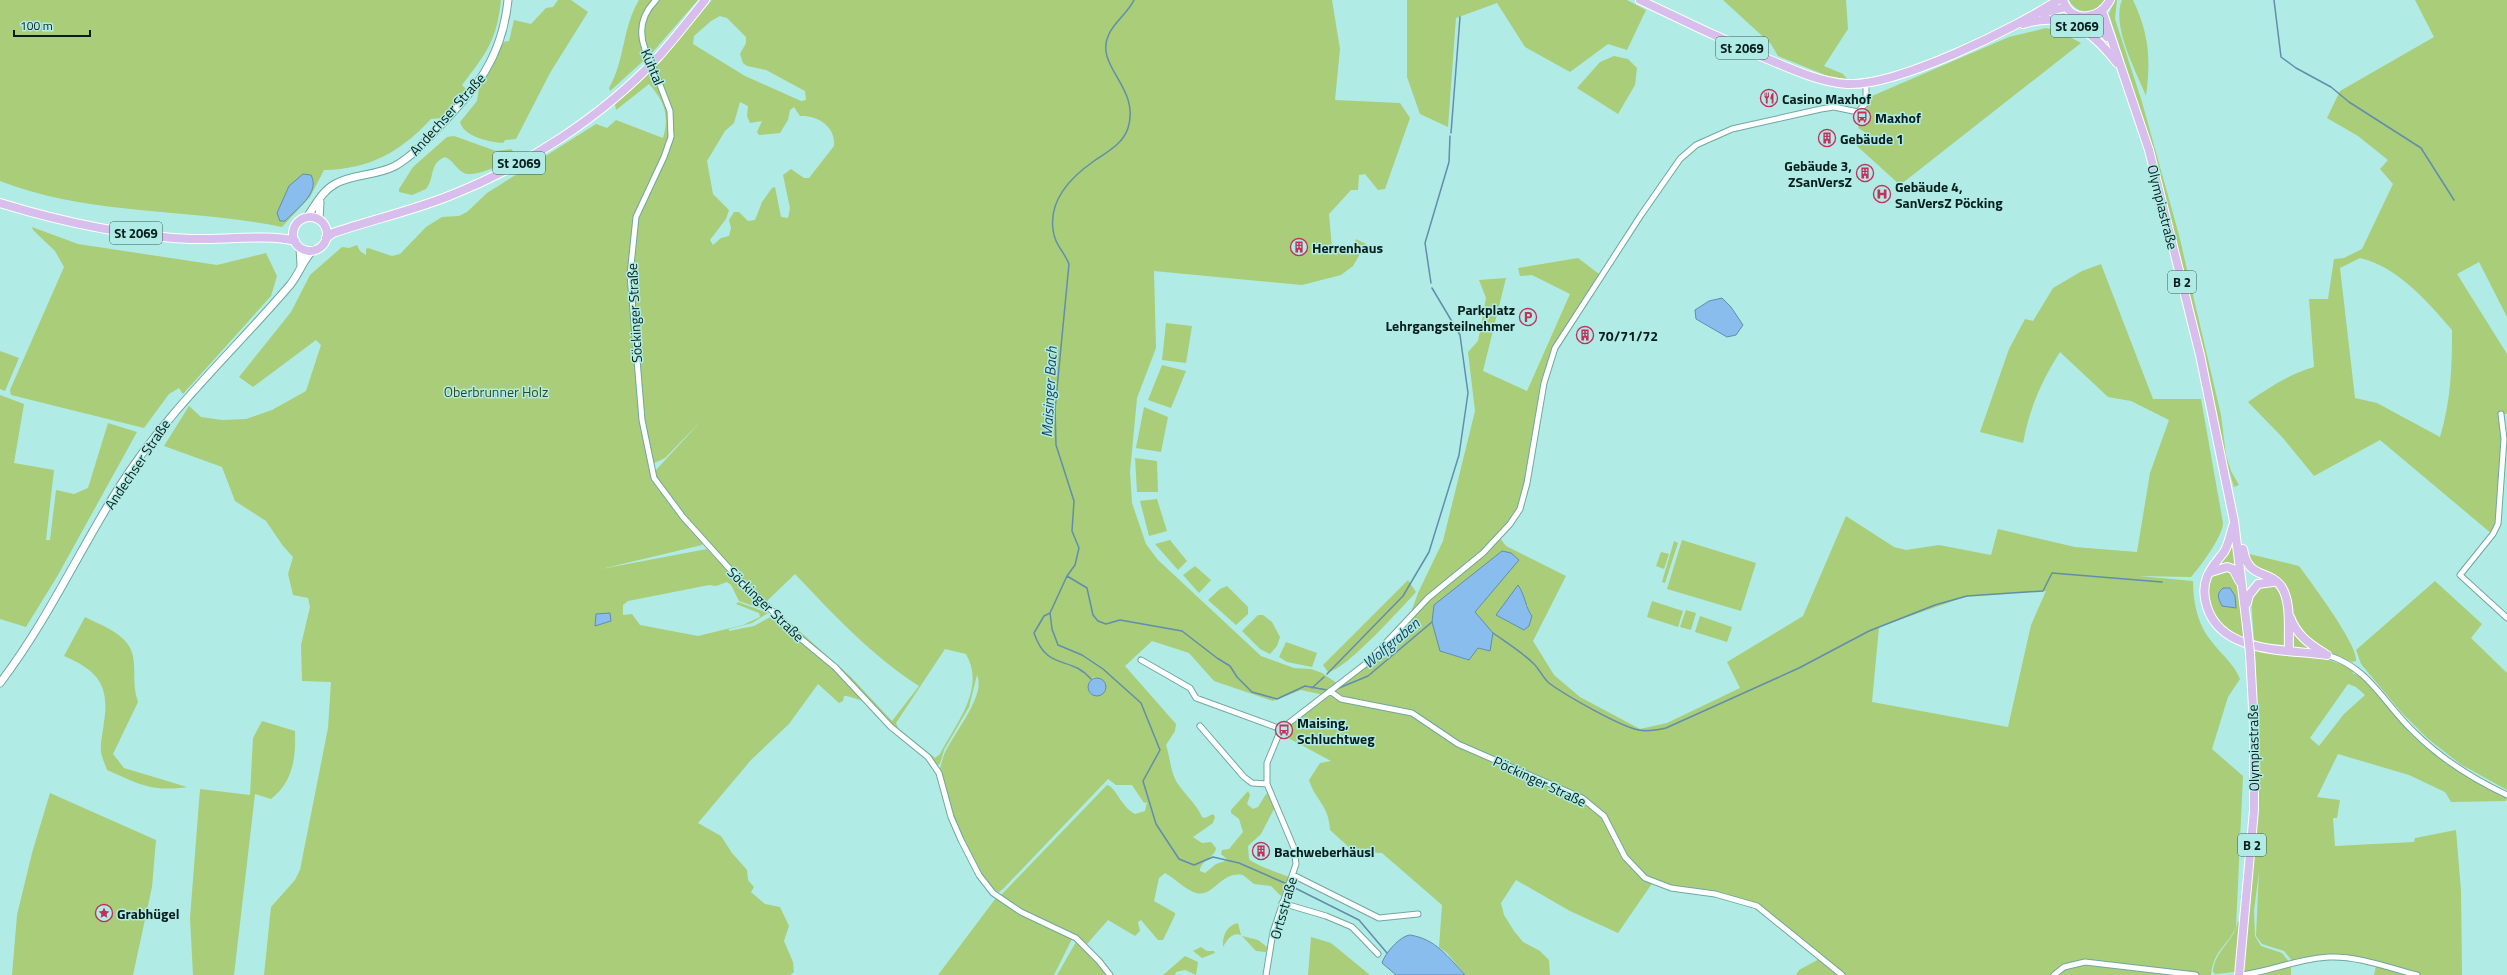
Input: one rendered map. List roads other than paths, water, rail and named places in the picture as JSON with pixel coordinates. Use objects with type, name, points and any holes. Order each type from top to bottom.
[{"type":"main road","name":"Andechser Straße","points":[[308,217],[320,199],[334,185],[345,180],[382,172],[396,166],[418,149],[476,87],[492,61],[502,38],[508,0]]},
{"type":"main road","name":"St 2069","points":[[326,238],[333,233],[410,210],[487,179],[537,154],[568,134],[617,96],[658,56],[705,0]]},
{"type":"main road","name":"St 2069","points":[[1640,0],[1701,31],[1805,74],[1844,84],[1866,85],[1892,79],[2036,14],[2065,3]]},
{"type":"main road","name":"St 2069","points":[[2036,14],[2058,0]]},
{"type":"main road","points":[[2065,3],[2079,16],[2092,17],[2102,11],[2110,0]]},
{"type":"main road","name":"Olympiastraße","points":[[2102,11],[2149,150],[2200,355],[2226,477],[2244,588],[2250,653],[2254,726],[2254,810],[2239,975]]},
{"type":"main road","name":"B 2","points":[[2092,17],[2114,48]]},
{"type":"main road","name":"St 2069","points":[[2013,25],[2051,20],[2083,28],[2095,36],[2123,71]]},
{"type":"main road","points":[[297,244],[313,250],[321,246],[326,238],[322,223],[320,199]]},
{"type":"main road","name":"St 2069","points":[[0,203],[36,214],[90,226],[158,236],[198,239],[275,238],[297,244]]},
{"type":"main road","points":[[301,266],[294,229],[299,221],[308,217],[322,223]]},
{"type":"main road","name":"St 2069","points":[[322,223],[338,227],[361,224]]},
{"type":"main road","name":"St 2069","points":[[275,238],[294,229]]},
{"type":"main road","name":"Andechser Straße","points":[[0,683],[41,622],[118,489],[141,454],[176,409],[290,285],[301,266],[313,250]]},
{"type":"main road","points":[[2234,521],[2225,550],[2206,577],[2205,600],[2211,616],[2223,633],[2243,644],[2327,655]]},
{"type":"main road","points":[[2237,543],[2243,549],[2244,557],[2252,569],[2280,584],[2285,593],[2288,611],[2289,650]]},
{"type":"main road","points":[[2206,577],[2217,568],[2227,567],[2236,574],[2244,588]]},
{"type":"main road","points":[[2246,611],[2249,595],[2253,588],[2264,581],[2275,582]]},
{"type":"main road","points":[[2288,611],[2298,633],[2309,644],[2327,655]]},
{"type":"street","name":"Kühtal","points":[[656,0],[647,11],[642,26],[645,49],[670,111],[671,137]]},
{"type":"street","points":[[1141,660],[1190,688],[1196,698],[1281,729],[1367,662],[1424,602],[1483,552],[1510,524],[1520,510],[1527,482],[1544,383],[1555,348],[1680,159],[1696,145],[1732,129],[1821,108],[1834,107],[1858,112],[1866,103],[1866,85]]},
{"type":"street","name":"Söckinger Straße","points":[[671,137],[636,217],[630,261],[633,325],[642,420],[654,478],[683,517],[736,577],[800,638],[840,671],[891,727],[928,757],[939,773],[951,817],[961,840],[979,875],[993,893],[1016,910],[1076,938],[1099,961],[1110,975]]},
{"type":"street","points":[[2501,414],[2504,439],[2498,524],[2493,534],[2460,574],[2507,618]]},
{"type":"street","points":[[2327,655],[2342,660],[2358,669],[2414,733],[2443,757],[2474,778],[2507,795]]},
{"type":"street","name":"Pöckinger Straße","points":[[1330,691],[1341,699],[1412,713],[1458,744],[1582,798],[1604,816],[1625,857],[1645,878],[1671,888],[1715,894],[1757,906],[1842,975]]},
{"type":"street","points":[[1200,726],[1244,777],[1252,783],[1267,784]]},
{"type":"street","name":"Ortsstraße","points":[[1266,975],[1274,932],[1282,903],[1296,864],[1294,848],[1267,784],[1267,763],[1281,729]]},
{"type":"street","points":[[1292,878],[1379,918],[1418,914]]},
{"type":"street","points":[[1282,903],[1326,916],[1352,927],[1378,954]]},
{"type":"street","points":[[2242,975],[2308,960],[2329,957],[2361,961],[2417,975]]},
{"type":"street","points":[[2054,975],[2064,966],[2085,962],[2196,975]]},
{"type":"water","points":[[303,174],[311,175],[313,188],[310,195],[306,201],[285,221],[280,221],[277,213],[289,186]]},
{"type":"water","points":[[1722,298],[1731,307],[1743,325],[1736,335],[1727,337],[1696,319],[1695,310],[1709,301]]},
{"type":"water","points":[[1502,551],[1511,553],[1519,560],[1475,612],[1493,633],[1490,651],[1478,648],[1469,660],[1440,651],[1432,622],[1434,605]]},
{"type":"water","points":[[1518,585],[1532,616],[1529,626],[1524,630],[1496,615]]},
{"type":"water","points":[[2223,588],[2230,588],[2235,596],[2236,608],[2222,606],[2218,596],[2219,592]]},
{"type":"water","points":[[610,613],[611,621],[595,626],[596,614]]},
{"type":"water","points":[[1097,678],[1103,681],[1106,687],[1103,693],[1097,696],[1091,693],[1088,687],[1091,681]]},
{"type":"water","points":[[1410,935],[1427,940],[1441,950],[1465,975],[1396,975],[1382,963],[1393,946],[1402,938]]},
{"type":"waterway","name":"Maisinger Bach","points":[[1134,0],[1112,29],[1106,46],[1107,56],[1111,67],[1128,101],[1130,114],[1126,134],[1109,151],[1077,174],[1063,190],[1054,208],[1053,229],[1055,239],[1069,264],[1055,409],[1056,445],[1074,501],[1072,531],[1079,548],[1075,565],[1067,576],[1050,613],[1052,629],[1058,645],[1082,655],[1103,669],[1141,703],[1160,750],[1143,781],[1156,824],[1179,859],[1194,865],[1213,857],[1239,863],[1287,884]]},
{"type":"waterway","points":[[2274,0],[2281,57],[2296,68],[2331,87],[2349,102],[2421,148],[2454,200]]},
{"type":"waterway","points":[[1451,133],[1460,17]]},
{"type":"waterway","points":[[1431,283],[1425,243],[1449,162],[1450,136]]},
{"type":"waterway","points":[[1327,674],[1403,596],[1429,552],[1459,455],[1468,393],[1460,335],[1432,288]]},
{"type":"waterway","points":[[1493,633],[1536,666],[1549,683],[1567,695],[1593,710],[1631,728],[1649,731],[1666,728],[1799,668],[1869,631],[1935,605],[1967,596],[2043,591],[2052,573],[2162,582]]},
{"type":"waterway","points":[[1067,576],[1087,588],[1093,615],[1098,621],[1106,624],[1120,620],[1182,631],[1230,666],[1237,677],[1252,692],[1277,699],[1305,686],[1327,690]]},
{"type":"waterway","points":[[1050,613],[1044,616],[1034,633],[1039,645],[1052,658],[1075,667],[1091,679]]},
{"type":"waterway","name":"Wolfgraben","points":[[1339,688],[1368,676],[1432,622]]},
{"type":"waterway","points":[[1312,688],[1324,677]]},
{"type":"waterway","name":"Maisinger Bach","points":[[1291,886],[1359,920],[1387,953]]},
{"type":"place","name":"Casino Maxhof","points":[[1769,98]]},
{"type":"place","name":"Maxhof","points":[[1862,117]]},
{"type":"place","name":"Gebäude 1","points":[[1827,138]]},
{"type":"place","name":"Gebäude 3, ZSanVersZ","points":[[1865,173]]},
{"type":"place","name":"Gebäude 4, SanVersZ Pöcking","points":[[1882,194]]},
{"type":"place","name":"Herrenhaus","points":[[1299,247]]},
{"type":"place","name":"Parkplatz Lehrgangsteilnehmer","points":[[1528,317]]},
{"type":"place","name":"70/71/72","points":[[1585,335]]},
{"type":"place","name":"Maising, Schluchtweg","points":[[1284,730]]},
{"type":"place","name":"Bachweberhäusl","points":[[1261,851]]},
{"type":"place","name":"Grabhügel","points":[[104,913]]},
{"type":"park label","name":"Oberbrunner Holz","points":[[496,391]]}]
